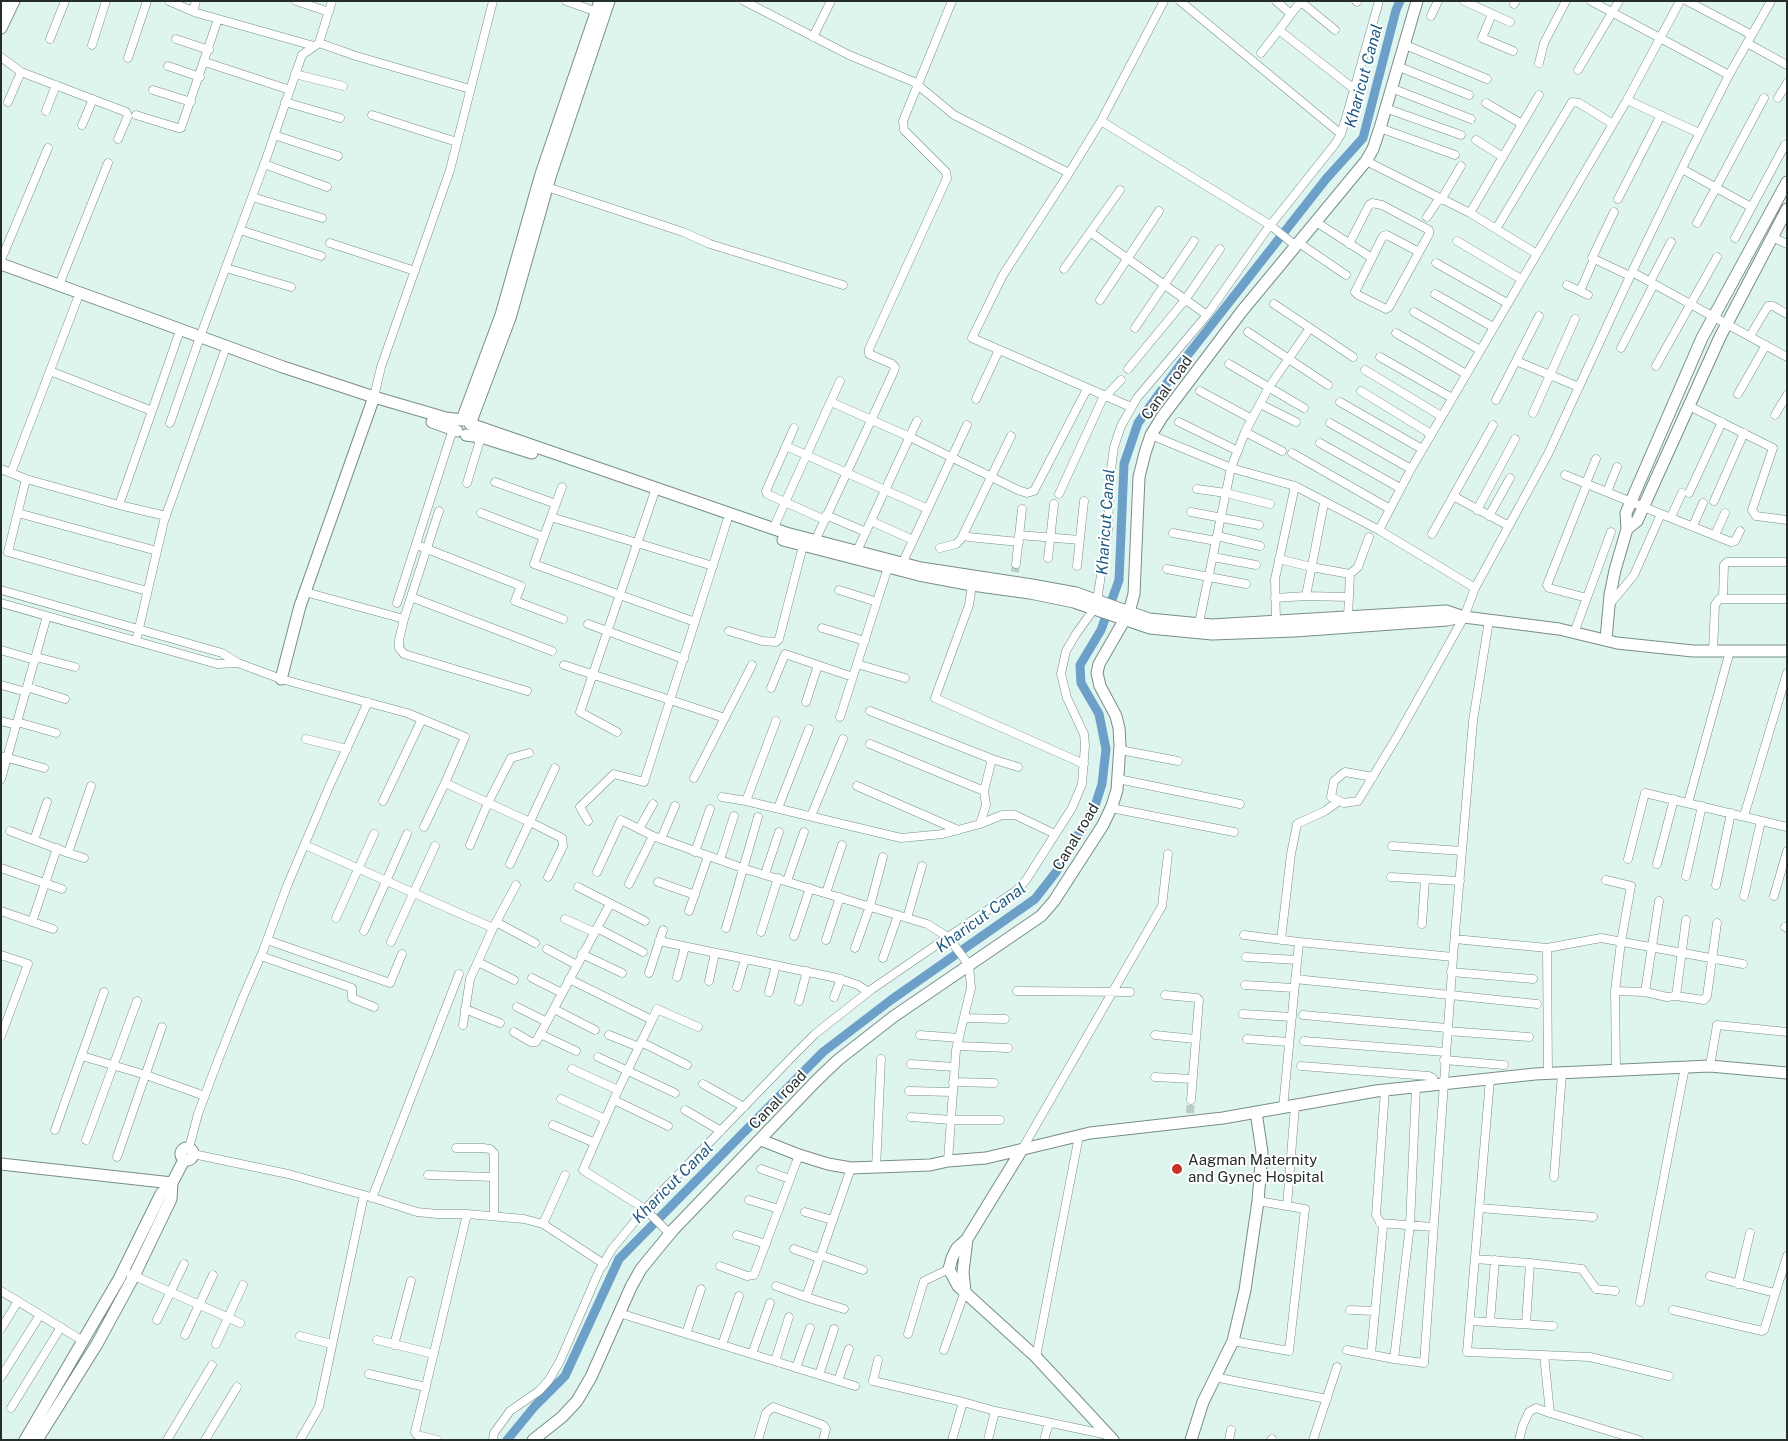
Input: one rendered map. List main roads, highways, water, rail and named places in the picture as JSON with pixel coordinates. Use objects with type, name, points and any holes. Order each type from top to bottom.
[{"type":"waterway","name":"Kharicut Canal","points":[[507,1440],[535,1406],[565,1376],[619,1259],[823,1052],[891,1000],[1035,899],[1056,872],[1095,806],[1102,784],[1106,749],[1099,714],[1081,683],[1080,665],[1101,630],[1119,580],[1124,464],[1138,423],[1183,361],[1326,179],[1363,138],[1396,10],[1400,1]]},
{"type":"tunnel","points":[[1015,572],[1016,564]]},
{"type":"tunnel","points":[[1190,1113],[1191,1100]]},
{"type":"place","name":"Aagman Maternity and Gynec Hospital","points":[[1177,1169]]}]
